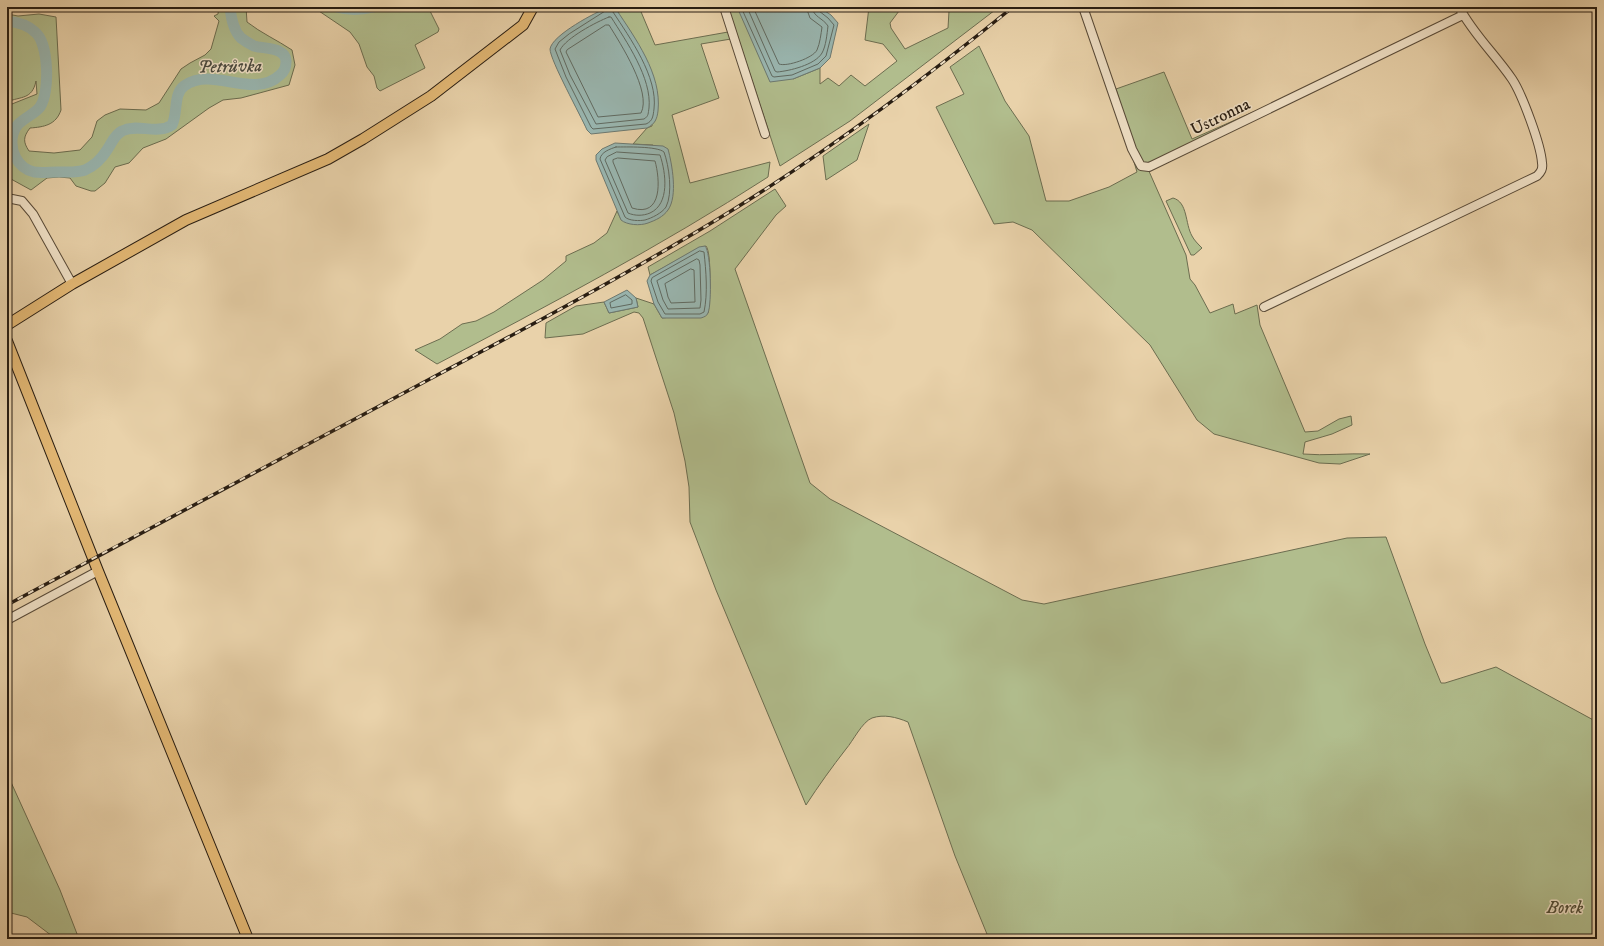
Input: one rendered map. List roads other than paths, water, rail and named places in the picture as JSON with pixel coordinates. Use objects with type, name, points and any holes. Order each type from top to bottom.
[{"type":"main road","points":[[518,28],[524,7]]},
{"type":"main road","points":[[7,325],[72,284],[186,220],[328,159],[431,96],[523,25],[532,7]]},
{"type":"main road","points":[[7,341],[98,572],[248,939]]},
{"type":"street","points":[[724,7],[765,134]]},
{"type":"street","name":"Ustronna","points":[[1083,7],[1132,149],[1141,166],[1149,167],[1463,15]]},
{"type":"street","points":[[1264,307],[1537,176],[1542,171],[1539,147],[1523,102],[1512,80],[1472,30],[1459,7]]},
{"type":"street","points":[[7,198],[22,201],[33,214],[72,284]]},
{"type":"street","points":[[7,620],[98,572]]},
{"type":"water","points":[[609,7],[616,9],[646,57],[656,84],[658,111],[655,121],[647,128],[591,134],[587,130],[560,76],[550,49],[558,37],[566,31],[585,19]]},
{"type":"water","points":[[737,7],[819,7],[831,15],[838,23],[830,58],[820,68],[793,79],[770,82]]},
{"type":"water","points":[[615,143],[663,146],[668,149],[673,180],[673,197],[668,210],[664,215],[648,223],[641,224],[630,224],[621,220],[596,160],[596,155],[602,149]]},
{"type":"water","points":[[705,246],[709,258],[710,278],[710,300],[708,314],[701,318],[662,318],[654,304],[647,281],[650,275],[699,247]]},
{"type":"water","points":[[627,290],[636,298],[638,307],[609,313],[604,302]]},
{"type":"waterway","name":"Petrůvka","points":[[7,21],[29,27],[40,38],[45,57],[47,80],[40,107],[17,125],[15,129],[12,140],[13,152],[23,167],[34,172],[75,172],[85,170],[98,162],[115,137],[122,131],[134,128],[160,129],[172,125],[178,94],[184,86],[189,83],[207,79],[254,85],[272,81],[281,74],[286,64],[283,54],[279,51],[254,46],[241,38],[234,28],[230,7]]},
{"type":"waterway","name":"Petrůvka","points":[[337,7],[356,10],[374,7]]},
{"type":"railway","points":[[7,605],[543,319],[694,233],[768,188],[840,139],[910,88],[1013,7]]},
{"type":"park label","name":"Borek","points":[[1565,907]]}]
